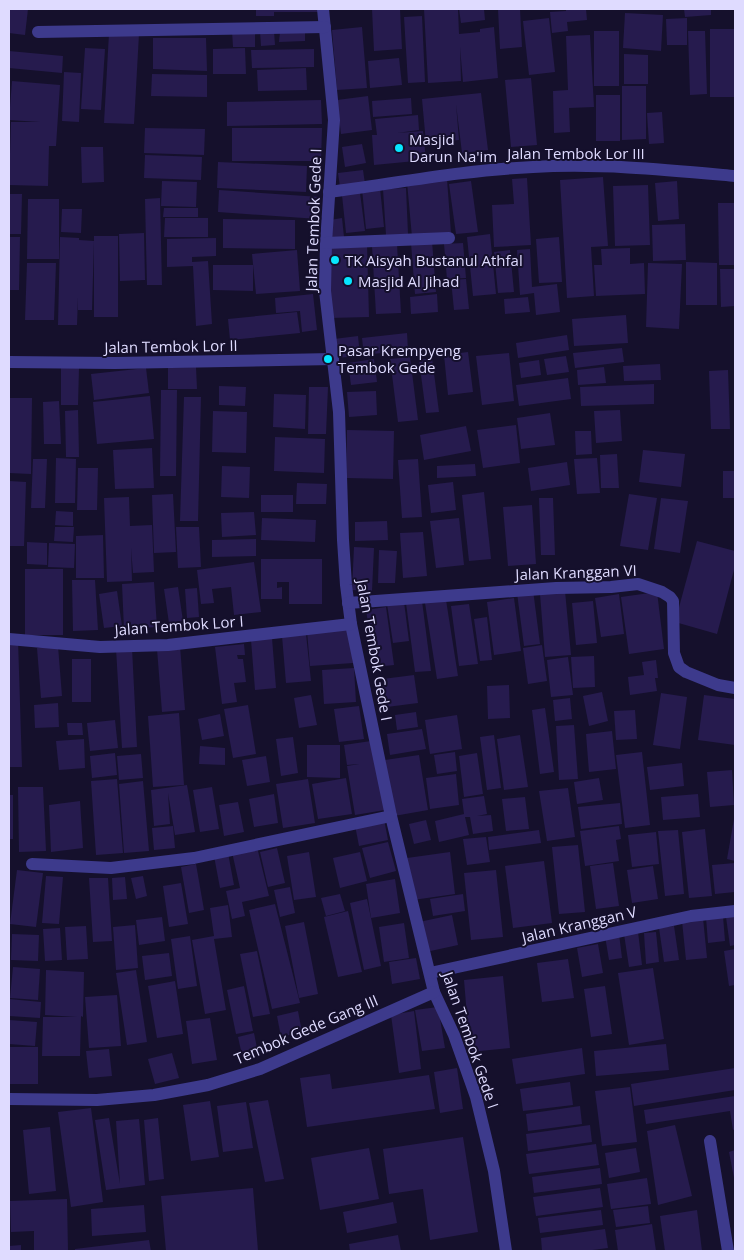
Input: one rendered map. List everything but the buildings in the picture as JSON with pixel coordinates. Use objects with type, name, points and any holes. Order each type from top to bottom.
[{"type":"street","name":"Jalan Tembok Gede I","points":[[324,9],[334,120],[326,243],[325,291],[339,412],[343,540],[351,624],[391,816],[434,992],[454,1035],[476,1097],[494,1171],[506,1251]]},
{"type":"street","points":[[38,32],[325,28]]},
{"type":"street","name":"Jalan Tembok Lor III","points":[[329,192],[415,179],[534,166],[629,168],[735,176]]},
{"type":"street","points":[[326,243],[449,238]]},
{"type":"street","name":"Jalan Tembok Lor II","points":[[9,362],[115,363],[333,359]]},
{"type":"street","name":"Jalan Kranggan VI","points":[[348,603],[638,584],[662,592],[673,601],[674,653],[679,667],[686,672],[718,685],[735,688]]},
{"type":"street","name":"Jalan Tembok Lor I","points":[[9,639],[100,647],[168,645],[351,624]]},
{"type":"street","points":[[32,864],[111,868],[194,858],[391,816]]},
{"type":"street","name":"Jalan Kranggan V","points":[[430,973],[692,916],[735,911]]},
{"type":"street","name":"Tembok Gede Gang III","points":[[9,1099],[97,1100],[154,1095],[208,1085],[260,1069],[434,992]]},
{"type":"street","points":[[710,1142],[728,1251]]},
{"type":"place","name":"Masjid Darun Na'im","points":[[399,148]]},
{"type":"place","name":"TK Aisyah Bustanul Athfal","points":[[335,260]]},
{"type":"place","name":"Masjid Al Jihad","points":[[348,281]]},
{"type":"place","name":"Pasar Krempyeng Tembok Gede","points":[[328,359]]}]
